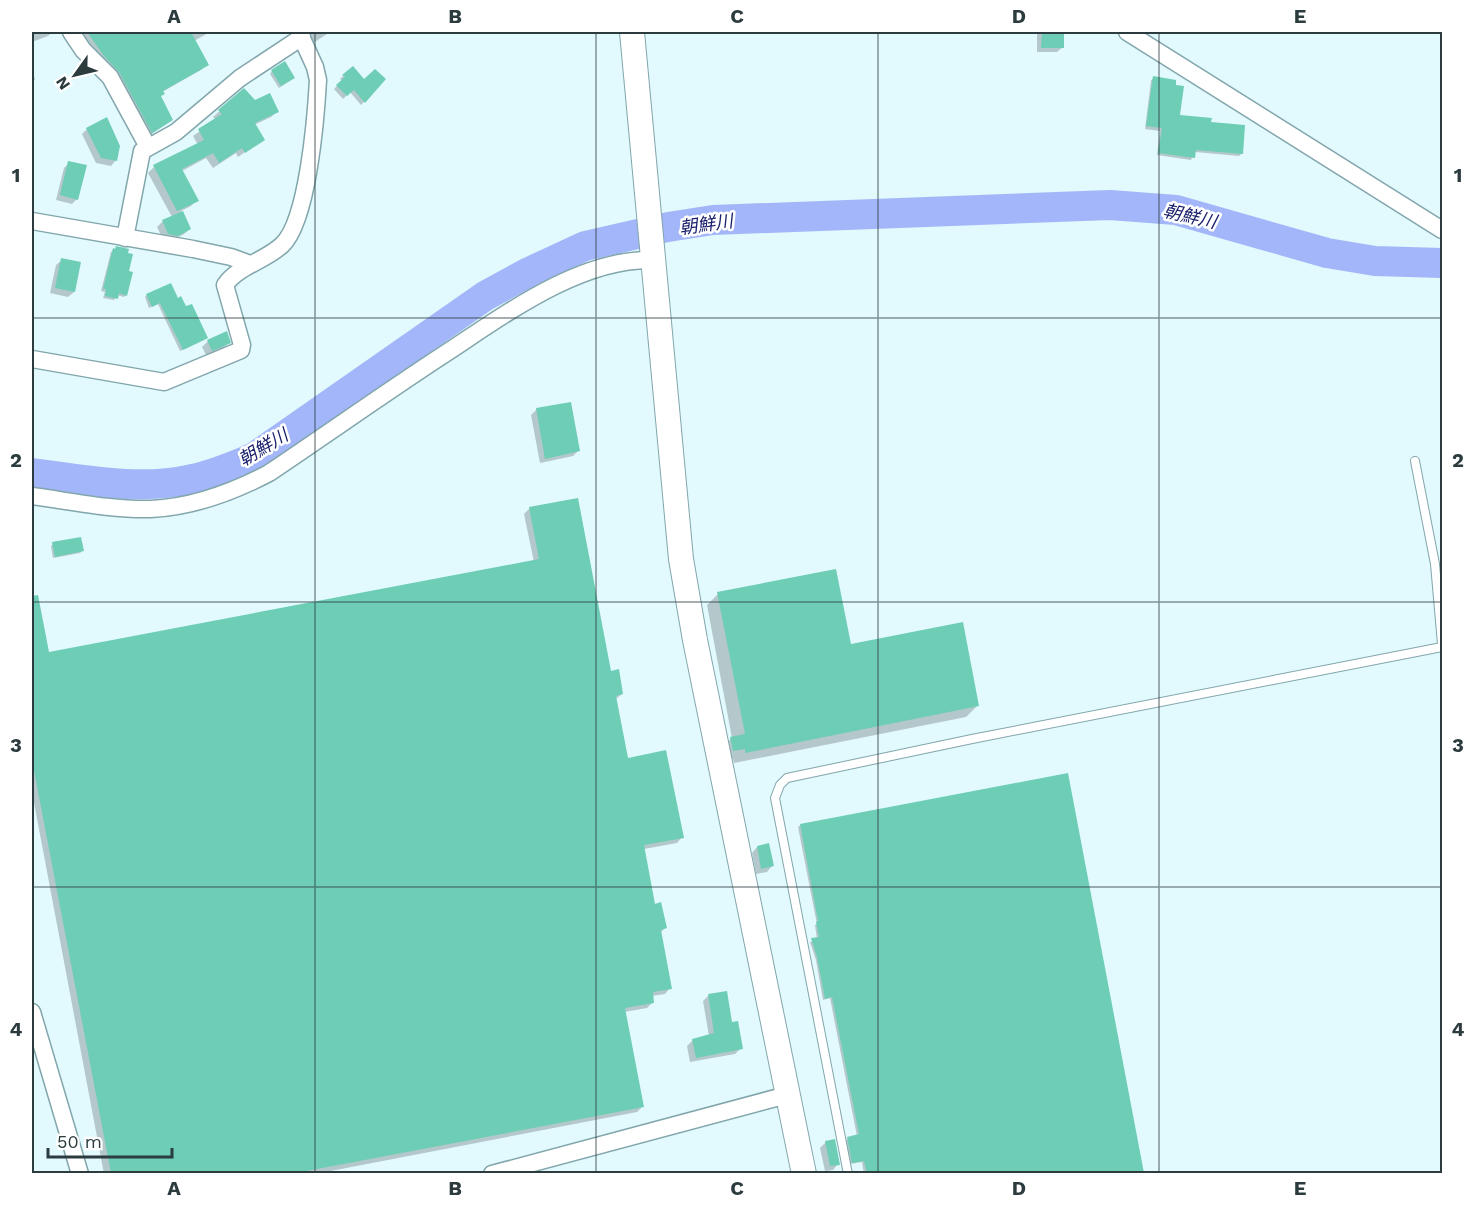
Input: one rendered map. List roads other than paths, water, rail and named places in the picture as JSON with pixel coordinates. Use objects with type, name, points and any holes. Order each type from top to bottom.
[{"type":"street","points":[[71,32],[83,50],[110,77],[148,147]]},
{"type":"street","points":[[632,32],[681,559],[697,652],[804,1173]]},
{"type":"street","points":[[1127,32],[1443,230]]},
{"type":"street","points":[[32,359],[164,382],[239,352],[242,345],[225,285],[250,264],[282,246],[298,214],[306,185],[318,80],[301,34],[240,78],[176,132],[148,147],[140,154],[125,238]]},
{"type":"street","points":[[32,221],[231,257],[250,264]]},
{"type":"street","points":[[32,496],[151,509],[216,496],[269,473],[493,321],[537,295],[594,269],[652,254]]},
{"type":"street","points":[[32,1012],[81,1173]]},
{"type":"street","points":[[492,1173],[787,1095]]},
{"type":"lane","points":[[848,1173],[775,798],[780,785],[788,778],[1443,645],[1435,564],[1415,461]]},
{"type":"waterway","name":"朝鮮川","points":[[32,473],[112,483],[152,484],[192,479],[223,470],[253,458],[485,296],[529,272],[585,246],[668,227],[713,220],[1110,205],[1176,210],[1327,253],[1375,261],[1442,263]]}]
